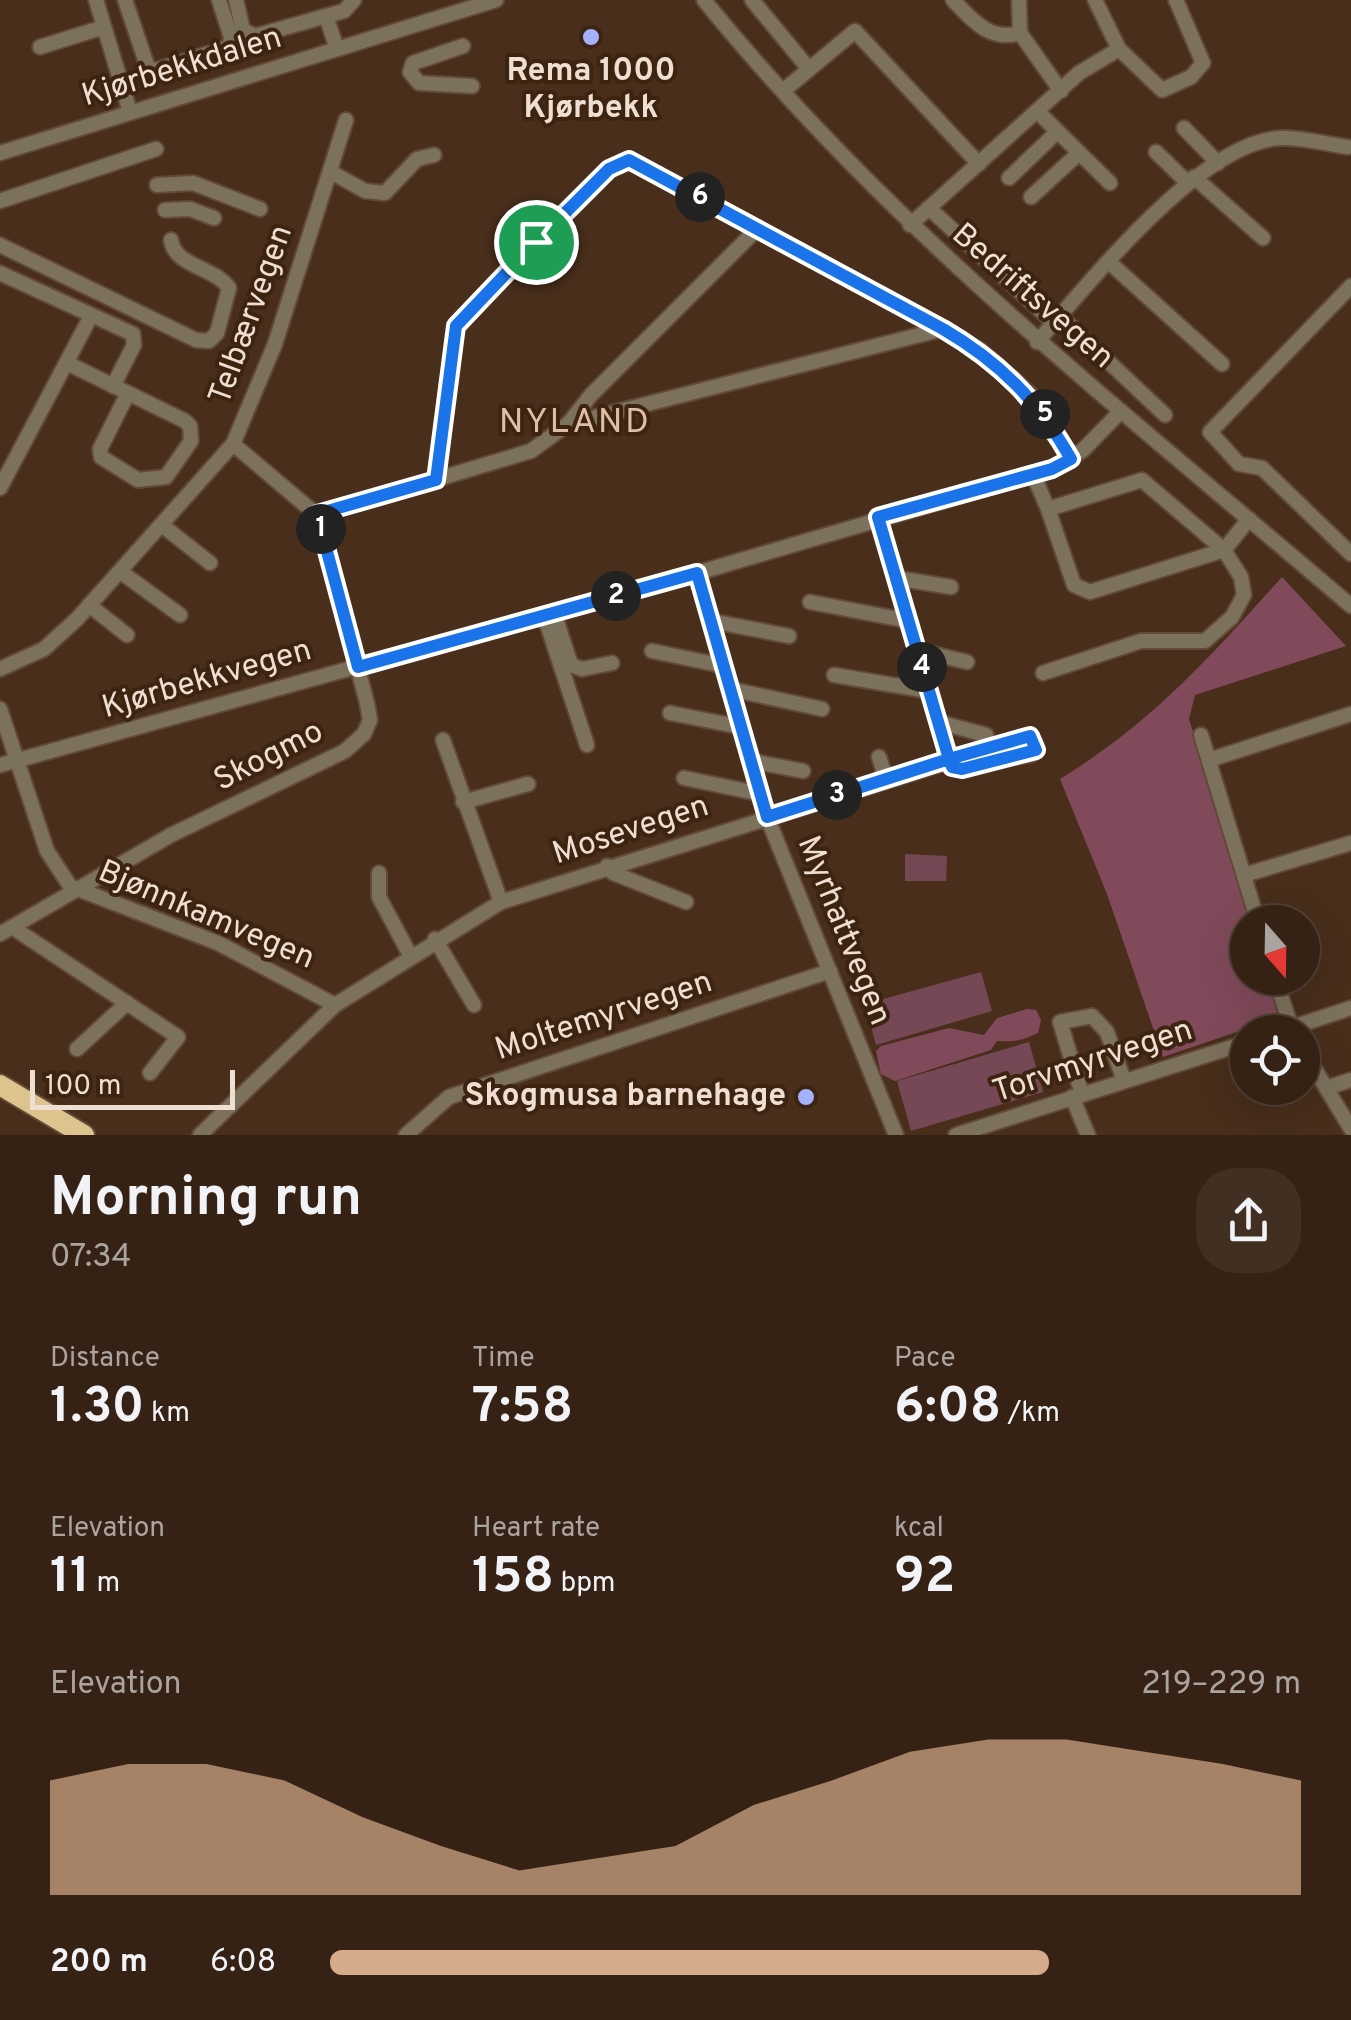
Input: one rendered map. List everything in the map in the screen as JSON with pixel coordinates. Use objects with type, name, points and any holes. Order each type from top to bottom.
[{"type":"highway","points":[[0,1085],[84,1135]]},
{"type":"highway","points":[[0,1101],[64,1135]]},
{"type":"street","points":[[96,0],[130,112]]},
{"type":"street","points":[[40,47],[103,22],[127,5],[147,66],[158,70],[229,47],[232,38],[219,0]]},
{"type":"street","points":[[236,0],[243,30],[250,36],[344,11],[354,0]]},
{"type":"street","name":"Kjørbekkdalen","points":[[0,153],[473,3],[496,0]]},
{"type":"street","name":"Bedriftsvegen","points":[[704,0],[783,91],[910,225],[1037,342],[1351,606]]},
{"type":"street","points":[[752,0],[809,69]]},
{"type":"street","points":[[953,0],[988,32],[1000,36],[1020,33]]},
{"type":"street","points":[[1019,0],[1020,33],[1061,91]]},
{"type":"street","points":[[1094,0],[1119,49],[1162,90],[1199,70],[1202,58],[1176,0]]},
{"type":"street","points":[[326,16],[337,49]]},
{"type":"street","points":[[783,91],[855,31],[979,164]]},
{"type":"street","points":[[463,46],[413,63],[412,78],[419,84],[472,86]]},
{"type":"street","points":[[910,225],[1079,73],[1119,49]]},
{"type":"street","points":[[1038,111],[1110,183]]},
{"type":"street","name":"Telbærvegen","points":[[0,669],[44,649],[90,605],[234,444],[262,382],[346,120]]},
{"type":"street","points":[[1184,128],[1218,163]]},
{"type":"street","points":[[1009,178],[1058,132]]},
{"type":"street","points":[[1037,342],[1191,180],[1218,163],[1256,143],[1280,138],[1348,147]]},
{"type":"street","points":[[0,201],[156,150]]},
{"type":"street","points":[[1156,152],[1263,238]]},
{"type":"street","points":[[1031,197],[1078,153]]},
{"type":"street","points":[[331,172],[364,191],[385,192],[417,159],[434,155]]},
{"type":"street","points":[[436,480],[456,326],[609,169],[629,160],[643,164],[981,351],[1030,394],[1071,459]]},
{"type":"street","points":[[156,185],[192,184],[260,209]]},
{"type":"street","points":[[929,208],[1164,414]]},
{"type":"street","points":[[165,210],[190,209],[214,218]]},
{"type":"street","points":[[234,444],[317,514],[532,451],[568,424],[590,395],[757,229]]},
{"type":"street","points":[[0,245],[196,340],[208,341],[217,333],[230,288],[212,272],[179,256],[171,240]]},
{"type":"street","points":[[1110,262],[1222,364]]},
{"type":"street","points":[[0,273],[133,334],[134,345],[120,390],[100,450],[101,457],[138,480],[166,477],[191,440],[190,426],[120,390],[69,364]]},
{"type":"street","points":[[1351,286],[1210,432],[1238,464],[1262,468],[1312,521],[1351,554]]},
{"type":"street","points":[[0,488],[92,316]]},
{"type":"street","points":[[568,424],[943,329]]},
{"type":"street","name":"Kjørbekkvegen","points":[[0,766],[697,573],[1033,474],[1071,459],[1122,411]]},
{"type":"street","points":[[1033,474],[1074,586],[1090,592],[1224,550],[1250,519]]},
{"type":"street","points":[[1043,673],[1140,641],[1174,638],[1196,643],[1214,636],[1244,595],[1241,577],[1224,550],[1142,480],[1048,509]]},
{"type":"street","name":"Skogmo","points":[[6,931],[171,835],[345,751],[364,734],[370,720],[317,514]]},
{"type":"street","points":[[878,517],[949,759]]},
{"type":"street","points":[[163,526],[210,563]]},
{"type":"street","points":[[121,572],[180,615]]},
{"type":"street","name":"Myrhattvegen","points":[[697,573],[767,817],[896,1135]]},
{"type":"street","points":[[896,578],[952,587]]},
{"type":"street","points":[[810,602],[909,621]]},
{"type":"street","points":[[90,605],[127,635]]},
{"type":"street","points":[[549,614],[571,664],[582,668],[612,663]]},
{"type":"street","points":[[549,614],[588,746]]},
{"type":"street","points":[[711,621],[789,636]]},
{"type":"street","points":[[917,650],[966,662]]},
{"type":"street","points":[[652,651],[724,666]]},
{"type":"street","points":[[834,675],[929,691]]},
{"type":"street","points":[[730,689],[822,709]]},
{"type":"street","points":[[0,709],[19,761]]},
{"type":"street","points":[[670,712],[741,727]]},
{"type":"street","points":[[1209,760],[1351,714]]},
{"type":"street","points":[[938,722],[986,735]]},
{"type":"street","points":[[1201,735],[1253,905]]},
{"type":"street","name":"Mosevegen","points":[[200,1135],[335,1005],[435,939],[501,902],[949,759],[1030,736],[1035,741],[1036,750],[1025,756],[1012,755],[962,769],[952,767],[949,759]]},
{"type":"street","points":[[443,740],[501,902]]},
{"type":"street","points":[[878,758],[886,779]]},
{"type":"street","name":"Bjønnkamvegen","points":[[19,761],[47,851],[63,880],[75,889],[218,943],[335,1005]]},
{"type":"street","points":[[751,761],[804,771]]},
{"type":"street","points":[[684,778],[761,794]]},
{"type":"street","points":[[464,802],[528,784]]},
{"type":"street","points":[[1244,876],[1351,842]]},
{"type":"street","points":[[607,866],[613,873],[686,902]]},
{"type":"street","points":[[379,873],[379,897],[410,955]]},
{"type":"street","points":[[6,931],[178,1037],[150,1073]]},
{"type":"street","points":[[435,939],[474,1006]]},
{"type":"street","name":"Moltemyrvegen","points":[[406,1135],[449,1097],[830,972]]},
{"type":"street","points":[[77,1049],[127,1004]]},
{"type":"street","points":[[1320,1019],[1351,1008]]},
{"type":"street","points":[[1088,1135],[1060,1022],[1084,1016],[1098,1020],[1107,1032],[1124,1082]]},
{"type":"street","name":"Torvmyrvegen","points":[[956,1135],[1230,1048]]},
{"type":"street","points":[[1320,1078],[1351,1129]]},
{"type":"street","points":[[1326,1088],[1351,1080]]},
{"type":"shaded area","points":[[1282,577],[1346,646],[1195,695],[1189,719],[1248,905],[1230,905],[1230,995],[1273,995],[1277,1015],[1230,1015],[1230,1034],[1163,1057],[1107,894],[1060,779],[1124,735],[1204,661]]},
{"type":"shaded area","points":[[905,854],[947,856],[946,881],[905,881]]},
{"type":"shaded area","points":[[981,972],[992,1011],[876,1045],[865,1004]]},
{"type":"shaded area","points":[[1036,1010],[1041,1020],[1038,1033],[1032,1036],[997,1041],[991,1050],[895,1081],[881,1074],[876,1051],[881,1046],[949,1028],[984,1035],[997,1018]]},
{"type":"shaded area","points":[[1029,1042],[1043,1092],[911,1131],[897,1081]]},
{"type":"place","name":"Rema 1000 Kjørbekk","points":[[591,37]]},
{"type":"place","name":"Skogmusa barnehage","points":[[806,1097]]},
{"type":"district","name":"NYLAND","points":[[575,423]]},
{"type":"route","points":[[536,242],[456,326],[436,480],[317,514],[358,667],[697,573],[767,817],[949,759],[952,767],[962,769],[1012,755],[1032,754],[1036,750],[1030,736],[949,759],[878,517],[1052,469],[1071,459],[1030,394],[981,351],[643,164],[618,162],[536,242]]}]
